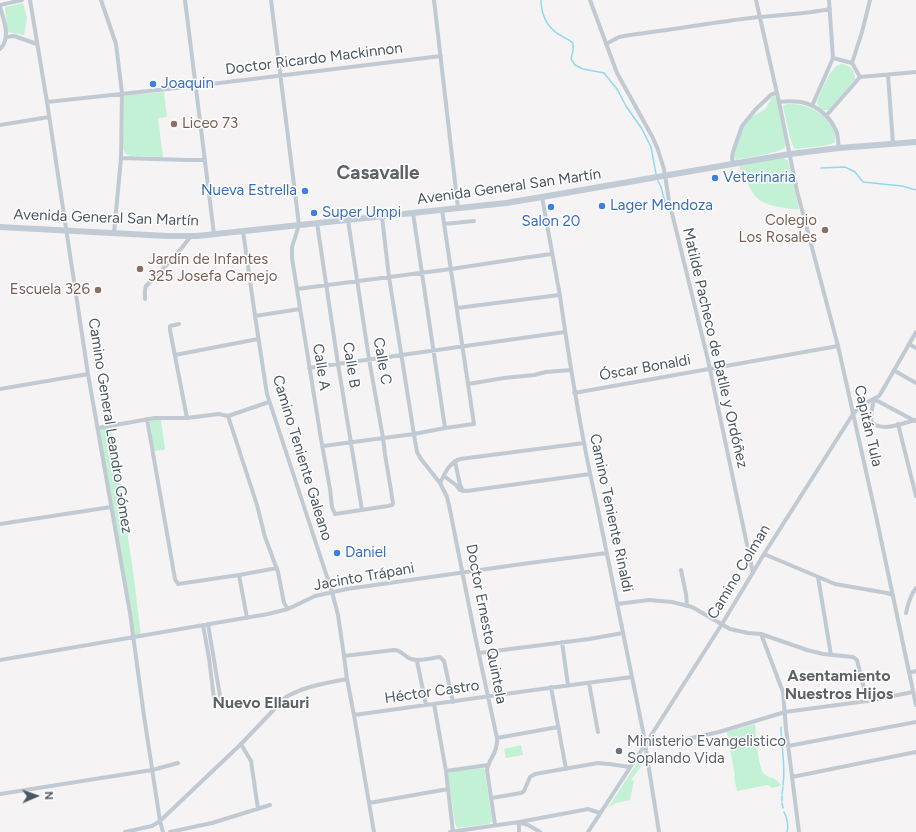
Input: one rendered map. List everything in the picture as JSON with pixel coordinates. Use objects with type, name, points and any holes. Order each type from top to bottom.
[{"type":"main road","name":"Avenida General San Martín","points":[[0,227],[191,236],[214,234],[506,203],[790,154],[839,148],[916,142]]},
{"type":"street","points":[[0,49],[6,37],[4,19],[0,6],[22,0]]},
{"type":"street","name":"Camino General Leandro Gómez","points":[[30,0],[88,374],[130,613],[162,832]]},
{"type":"street","points":[[101,0],[116,44],[122,94],[121,158],[114,233]]},
{"type":"street","points":[[185,0],[214,234]]},
{"type":"street","points":[[270,0],[299,225]]},
{"type":"street","points":[[434,0],[458,208]]},
{"type":"street","name":"Matilde Pacheco de Batlle y Ordóñez","points":[[590,0],[620,79],[655,143],[666,176],[669,201],[709,369],[753,573]]},
{"type":"street","name":"Capitán Tula","points":[[756,0],[799,201],[838,346],[916,705]]},
{"type":"street","points":[[812,106],[832,58],[829,0]]},
{"type":"street","points":[[852,63],[870,0]]},
{"type":"street","points":[[606,44],[630,35],[830,9]]},
{"type":"street","points":[[6,37],[14,36],[37,44]]},
{"type":"street","name":"Doctor Ricardo Mackinnon","points":[[47,102],[195,86],[441,56]]},
{"type":"street","points":[[832,58],[852,63],[860,77]]},
{"type":"street","points":[[826,116],[860,77],[916,72],[916,76]]},
{"type":"street","points":[[888,75],[893,144]]},
{"type":"street","points":[[733,163],[732,155],[742,126],[756,109],[772,94],[777,93]]},
{"type":"street","points":[[779,102],[796,102],[812,106],[819,110],[832,124],[837,134],[839,148]]},
{"type":"street","points":[[0,125],[49,116]]},
{"type":"street","points":[[121,158],[204,160]]},
{"type":"street","name":"Camino Teniente Rinaldi","points":[[542,197],[574,393],[632,677],[659,832]]},
{"type":"street","points":[[323,446],[414,434],[474,424],[442,210]]},
{"type":"street","points":[[413,213],[445,428]]},
{"type":"street","name":"Doctor Ernesto Quintela","points":[[382,217],[389,277],[414,434],[421,460],[440,483],[447,497],[497,738],[496,750],[488,765],[487,773],[495,825]]},
{"type":"street","name":"Calle C","points":[[348,220],[369,359],[383,438],[384,454],[393,500],[392,505],[362,510]]},
{"type":"street","points":[[444,224],[474,221]]},
{"type":"street","name":"Calle B","points":[[317,223],[362,510]]},
{"type":"street","name":"Calle A","points":[[299,225],[294,238],[292,250],[309,368],[332,507],[335,514],[362,510]]},
{"type":"street","name":"Camino Teniente Galeano","points":[[243,231],[258,339],[269,402],[332,592],[338,615],[347,679],[374,832]]},
{"type":"street","points":[[145,299],[146,286],[177,254],[191,236]]},
{"type":"street","points":[[297,290],[552,254]]},
{"type":"street","points":[[457,308],[559,294]]},
{"type":"street","points":[[255,316],[300,309]]},
{"type":"street","points":[[179,324],[170,326],[170,330],[187,418]]},
{"type":"street","points":[[309,368],[565,332]]},
{"type":"street","name":"Camino Colman","points":[[588,832],[722,624],[764,554],[853,414],[862,405],[879,396],[895,371],[916,332]]},
{"type":"street","points":[[175,355],[258,339]]},
{"type":"street","points":[[909,344],[916,348]]},
{"type":"street","name":"Óscar Bonaldi","points":[[574,393],[838,346]]},
{"type":"street","points":[[468,384],[546,372],[571,370]]},
{"type":"street","points":[[895,371],[916,383]]},
{"type":"street","points":[[0,389],[88,374]]},
{"type":"street","points":[[874,399],[915,420],[882,427],[876,426],[872,423],[870,415],[874,399]]},
{"type":"street","points":[[98,428],[147,419],[187,418],[219,414],[228,416],[269,402]]},
{"type":"street","points":[[228,416],[257,505],[265,537],[277,568],[284,603],[288,609]]},
{"type":"street","points":[[147,419],[175,579],[178,584],[277,568]]},
{"type":"street","points":[[898,424],[916,496]]},
{"type":"street","points":[[440,483],[449,466],[455,461],[464,458],[584,443]]},
{"type":"street","points":[[455,461],[460,485],[463,490]]},
{"type":"street","points":[[444,476],[460,490],[463,490],[590,474]]},
{"type":"street","points":[[0,524],[111,507]]},
{"type":"street","name":"Jacinto Trápani","points":[[0,660],[268,614],[288,609],[315,596],[332,592],[463,572],[607,553]]},
{"type":"street","points":[[764,554],[835,584],[893,595]]},
{"type":"street","points":[[681,570],[687,606]]},
{"type":"street","points":[[239,575],[247,618]]},
{"type":"street","points":[[818,577],[831,655]]},
{"type":"street","points":[[906,613],[911,594],[916,588]]},
{"type":"street","points":[[617,604],[649,600],[672,602],[692,607],[730,628],[761,634],[823,654],[853,657],[857,660],[867,702]]},
{"type":"street","points":[[208,624],[214,699]]},
{"type":"street","points":[[203,625],[218,681],[220,696]]},
{"type":"street","points":[[479,653],[623,633]]},
{"type":"street","points":[[761,634],[783,692],[799,832]]},
{"type":"street","points":[[562,642],[568,685]]},
{"type":"street","points":[[344,656],[398,650],[409,658],[417,661],[440,657],[444,661],[453,702]]},
{"type":"street","points":[[417,661],[426,705]]},
{"type":"street","points":[[909,673],[916,671]]},
{"type":"street","name":"Héctor Castro","points":[[354,716],[551,687],[632,677]]},
{"type":"street","points":[[125,832],[152,826],[160,821],[241,744],[286,697],[309,687],[347,679]]},
{"type":"street","points":[[212,681],[218,681]]},
{"type":"street","points":[[589,683],[598,732]]},
{"type":"street","points":[[551,687],[566,769]]},
{"type":"street","points":[[650,737],[661,741],[682,740],[719,732],[785,712],[867,702],[913,692]]},
{"type":"street","points":[[434,704],[446,771],[453,832]]},
{"type":"street","points":[[788,746],[916,722]]},
{"type":"street","points":[[497,738],[558,727]]},
{"type":"street","points":[[241,744],[251,761],[258,809]]},
{"type":"street","points":[[792,777],[916,752]]},
{"type":"street","points":[[0,794],[152,770],[178,763]]},
{"type":"street","points":[[492,798],[521,793],[524,791],[532,775],[598,763],[630,767]]},
{"type":"street","points":[[446,771],[488,765]]},
{"type":"street","points":[[369,803],[448,789]]},
{"type":"street","points":[[170,832],[212,823],[270,805]]},
{"type":"street","points":[[450,832],[466,831],[583,810],[600,813]]},
{"type":"street","points":[[518,822],[519,832]]},
{"type":"street","points":[[518,822],[528,825],[540,832]]},
{"type":"green space","points":[[23,3],[27,17],[24,35],[7,32],[5,7]]},
{"type":"green space","points":[[841,64],[851,68],[855,79],[829,110],[822,110],[818,106],[817,101],[833,69]]},
{"type":"green space","points":[[164,92],[167,117],[158,118],[163,157],[128,155],[123,149],[124,97],[128,95]]},
{"type":"green space","points":[[773,96],[777,97],[786,145],[785,147],[781,150],[736,160],[733,156],[743,125],[765,109]]},
{"type":"green space","points":[[786,104],[806,106],[818,112],[832,127],[835,134],[835,142],[822,146],[797,149],[794,148],[790,138],[783,106]]},
{"type":"green space","points":[[784,158],[788,161],[799,209],[790,209],[770,205],[757,198],[739,166]]},
{"type":"green space","points":[[158,419],[161,420],[165,449],[154,451],[150,421]]},
{"type":"green space","points":[[111,425],[133,571],[141,636],[133,638],[98,428]]},
{"type":"green space","points":[[755,724],[760,765],[762,770],[764,774],[779,782],[781,786],[772,788],[768,785],[737,791],[727,732]]},
{"type":"green space","points":[[521,745],[523,755],[506,758],[504,749]]},
{"type":"green space","points":[[641,758],[645,761],[631,780],[634,781],[630,800],[616,803],[608,808],[639,760]]},
{"type":"green space","points":[[484,768],[492,821],[489,824],[457,828],[455,824],[448,774],[450,772]]},
{"type":"waterway","points":[[541,0],[542,10],[548,25],[555,32],[573,43],[571,59],[575,65],[583,69],[604,73],[617,89],[626,106],[642,129],[651,147],[656,174]]},
{"type":"waterway","points":[[821,168],[845,167],[855,172],[863,182],[902,186],[916,190]]},
{"type":"waterway","points":[[658,181],[666,206]]},
{"type":"waterway","points":[[781,727],[784,771],[783,785]]},
{"type":"waterway","points":[[782,794],[783,787]]},
{"type":"waterway","points":[[782,796],[782,801]]},
{"type":"waterway","points":[[782,803],[783,808]]},
{"type":"waterway","points":[[784,812],[788,826],[787,832]]},
{"type":"place","name":"Joaquin","points":[[153,84]]},
{"type":"place","name":"Liceo 73","points":[[174,124]]},
{"type":"place","name":"Veterinaria","points":[[715,178]]},
{"type":"place","name":"Nueva Estrella","points":[[305,191]]},
{"type":"place","name":"Lager Mendoza","points":[[602,206]]},
{"type":"place","name":"Salon 20","points":[[551,207]]},
{"type":"place","name":"Super Umpi","points":[[314,213]]},
{"type":"place","name":"Colegio Los Rosales","points":[[825,230]]},
{"type":"place","name":"Jardín de Infantes 325 Josefa Camejo","points":[[140,269]]},
{"type":"place","name":"Escuela 326","points":[[98,290]]},
{"type":"place","name":"Daniel","points":[[337,553]]},
{"type":"place","name":"Ministerio Evangelistico Soplando Vida","points":[[619,751]]},
{"type":"district","name":"Casavalle","points":[[378,173]]},
{"type":"district","name":"Asentamiento Nuestros Hijos","points":[[839,685]]},
{"type":"district","name":"Nuevo Ellauri","points":[[261,703]]}]
